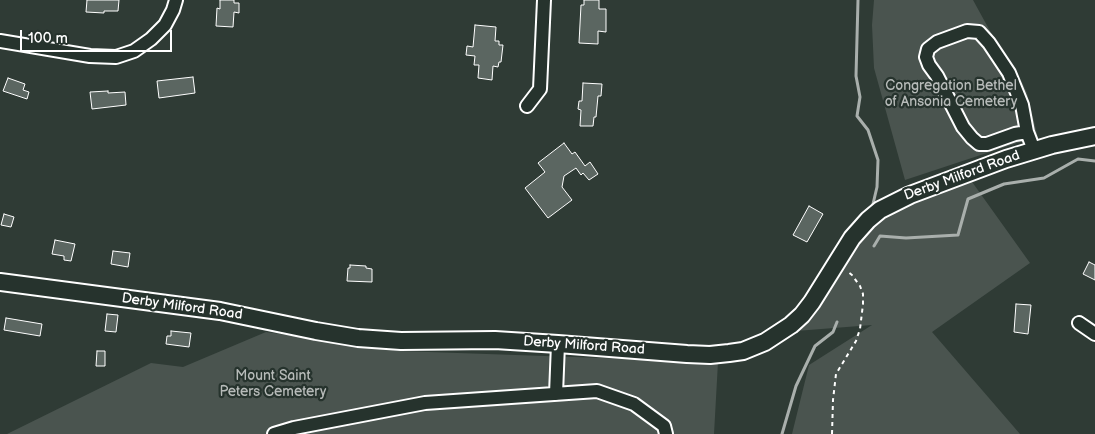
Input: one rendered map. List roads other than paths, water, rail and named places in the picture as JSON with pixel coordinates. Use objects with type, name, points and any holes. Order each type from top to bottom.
[{"type":"main road","name":"Derby Milford Road","points":[[0,282],[220,312],[358,338],[496,340],[710,355],[729,354],[743,351],[765,342],[784,330],[802,315],[812,302],[843,249],[859,228],[880,210],[947,180],[1034,150],[1073,139],[1095,136]]},
{"type":"street","points":[[0,41],[90,56],[116,57],[134,51],[151,39],[165,25],[176,0]]},
{"type":"street","points":[[527,106],[540,89],[544,0]]},
{"type":"street","points":[[1027,132],[1015,134],[987,144],[979,144],[963,127],[937,76],[928,65],[926,57],[928,49],[937,42],[967,31],[979,32],[989,43],[1009,73],[1022,105],[1027,132],[1034,150]]},
{"type":"street","points":[[1078,323],[1095,334]]},
{"type":"street","points":[[556,394],[558,344]]},
{"type":"street","points":[[274,434],[425,403],[596,391],[634,404],[664,426],[666,434]]},
{"type":"waterway","points":[[858,0],[856,76],[860,97],[857,116],[868,130],[878,160],[877,187],[873,204]]},
{"type":"waterway","points":[[874,246],[880,236],[906,238],[958,235],[968,199],[1004,184],[1044,178],[1078,159],[1095,161]]},
{"type":"waterway","points":[[782,434],[796,386],[815,346],[833,332],[837,322]]},
{"type":"park label","name":"Congregation Bethel of Ansonia Cemetery","points":[[951,94]]},
{"type":"park label","name":"Mount Saint Peters Cemetery","points":[[273,384]]}]
